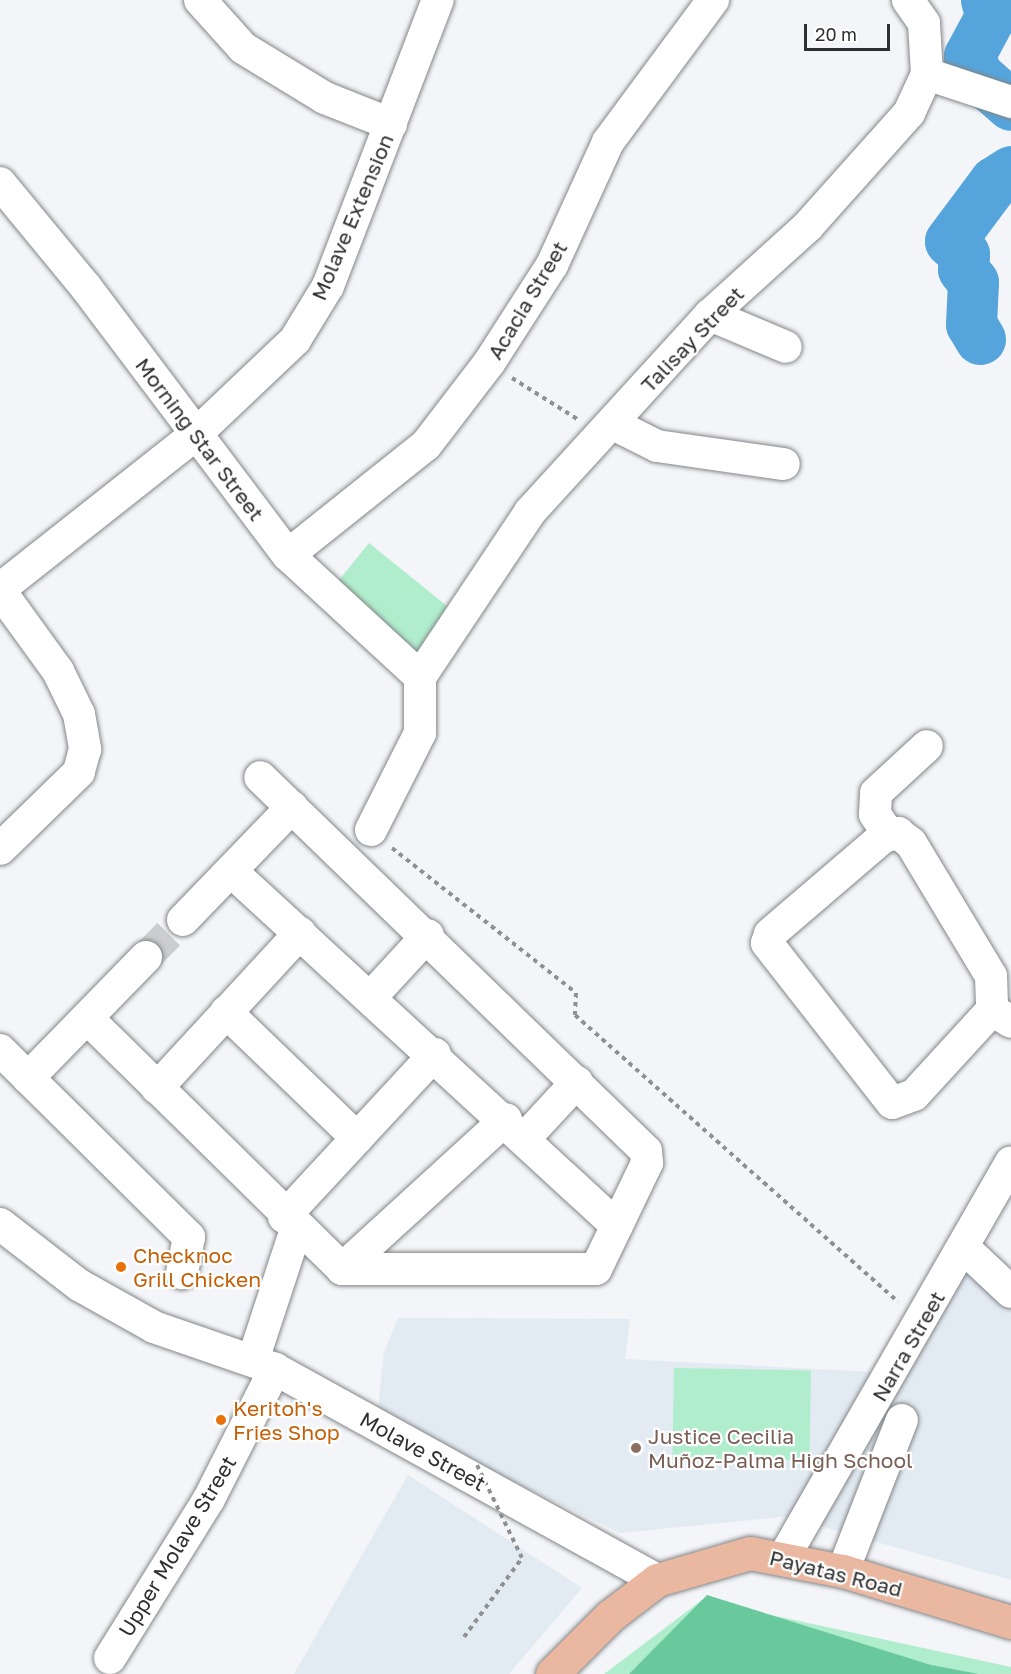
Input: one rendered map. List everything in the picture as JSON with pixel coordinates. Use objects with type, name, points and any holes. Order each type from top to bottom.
[{"type":"main road","name":"Payatas Road","points":[[552,1674],[610,1616],[657,1580],[750,1553],[784,1557],[843,1571],[1011,1622]]},
{"type":"street","points":[[200,0],[243,48],[325,98],[391,124]]},
{"type":"street","name":"Molave Extension","points":[[0,849],[78,772],[85,749],[79,714],[58,672],[0,590],[195,435],[295,340],[328,286],[438,0]]},
{"type":"street","name":"Acacia Street","points":[[288,555],[426,445],[489,363],[552,266],[608,142],[713,0]]},
{"type":"street","name":"Talisay Street","points":[[420,677],[530,512],[609,430],[710,315],[808,226],[909,113],[927,74],[924,23],[908,0]]},
{"type":"street","points":[[927,74],[1011,102]]},
{"type":"street","name":"Morning Star Street","points":[[0,183],[288,555],[420,677]]},
{"type":"street","points":[[710,315],[786,347]]},
{"type":"street","points":[[609,430],[657,446],[784,465]]},
{"type":"street","points":[[370,830],[420,733],[420,677]]},
{"type":"street","points":[[889,835],[875,813],[876,793],[927,746]]},
{"type":"street","points":[[87,1018],[290,1223],[342,1269],[584,1273],[596,1269],[648,1157],[577,1082],[428,934],[260,777]]},
{"type":"street","points":[[183,920],[292,807]]},
{"type":"street","points":[[898,833],[911,843],[991,976],[1001,1016],[914,1095],[892,1103],[770,950],[770,934],[889,835],[898,833]]},
{"type":"street","points":[[231,871],[516,1128],[617,1226]]},
{"type":"street","points":[[157,1088],[300,933]]},
{"type":"street","points":[[371,997],[428,934]]},
{"type":"street","points":[[28,1078],[146,957]]},
{"type":"street","points":[[226,1012],[357,1138]]},
{"type":"street","points":[[0,1050],[189,1237],[182,1273]]},
{"type":"street","points":[[290,1223],[357,1138],[435,1054]]},
{"type":"street","points":[[342,1269],[516,1128],[577,1082]]},
{"type":"street","name":"Narra Street","points":[[784,1557],[922,1323],[1011,1163]]},
{"type":"street","name":"Upper Molave Street","points":[[110,1658],[209,1499],[264,1365],[290,1223]]},
{"type":"street","name":"Molave Street","points":[[0,1224],[80,1285],[154,1327],[264,1365],[657,1580]]},
{"type":"street","points":[[964,1248],[1011,1292]]},
{"type":"street","points":[[843,1571],[902,1420]]},
{"type":"path","points":[[489,363],[609,430]]},
{"type":"path","points":[[370,830],[576,993],[575,1015],[707,1138],[922,1323]]},
{"type":"path","points":[[464,1637],[522,1558],[477,1465]]},
{"type":"shaded area","points":[[962,1267],[1011,1303],[1011,1580],[820,1526]]},
{"type":"shaded area","name":"Justice Cecilia Muñoz-Palma High School","points":[[398,1318],[630,1319],[625,1359],[874,1372],[791,1516],[620,1533],[377,1417],[384,1352]]},
{"type":"shaded area","points":[[408,1475],[582,1588],[509,1674],[294,1674]]},
{"type":"green space","points":[[369,543],[452,610],[418,653],[334,586]]},
{"type":"green space","points":[[674,1368],[811,1370],[809,1460],[672,1458]]},
{"type":"green space","points":[[707,1595],[931,1665],[979,1674],[629,1674]]},
{"type":"green space","points":[[702,1600],[1011,1667],[1011,1674],[604,1674]]},
{"type":"waterway","points":[[986,0],[991,15],[969,56],[977,75],[1011,105]]},
{"type":"waterway","points":[[980,339],[971,324],[973,282],[963,269],[964,254],[950,241],[994,182],[1011,171]]},
{"type":"tunnel","points":[[146,957],[183,920]]},
{"type":"place","name":"Checknoc Grill Chicken","points":[[121,1267]]},
{"type":"place","name":"Keritoh's Fries Shop","points":[[221,1420]]},
{"type":"place","name":"Justice Cecilia Muñoz-Palma High School","points":[[636,1448]]}]
